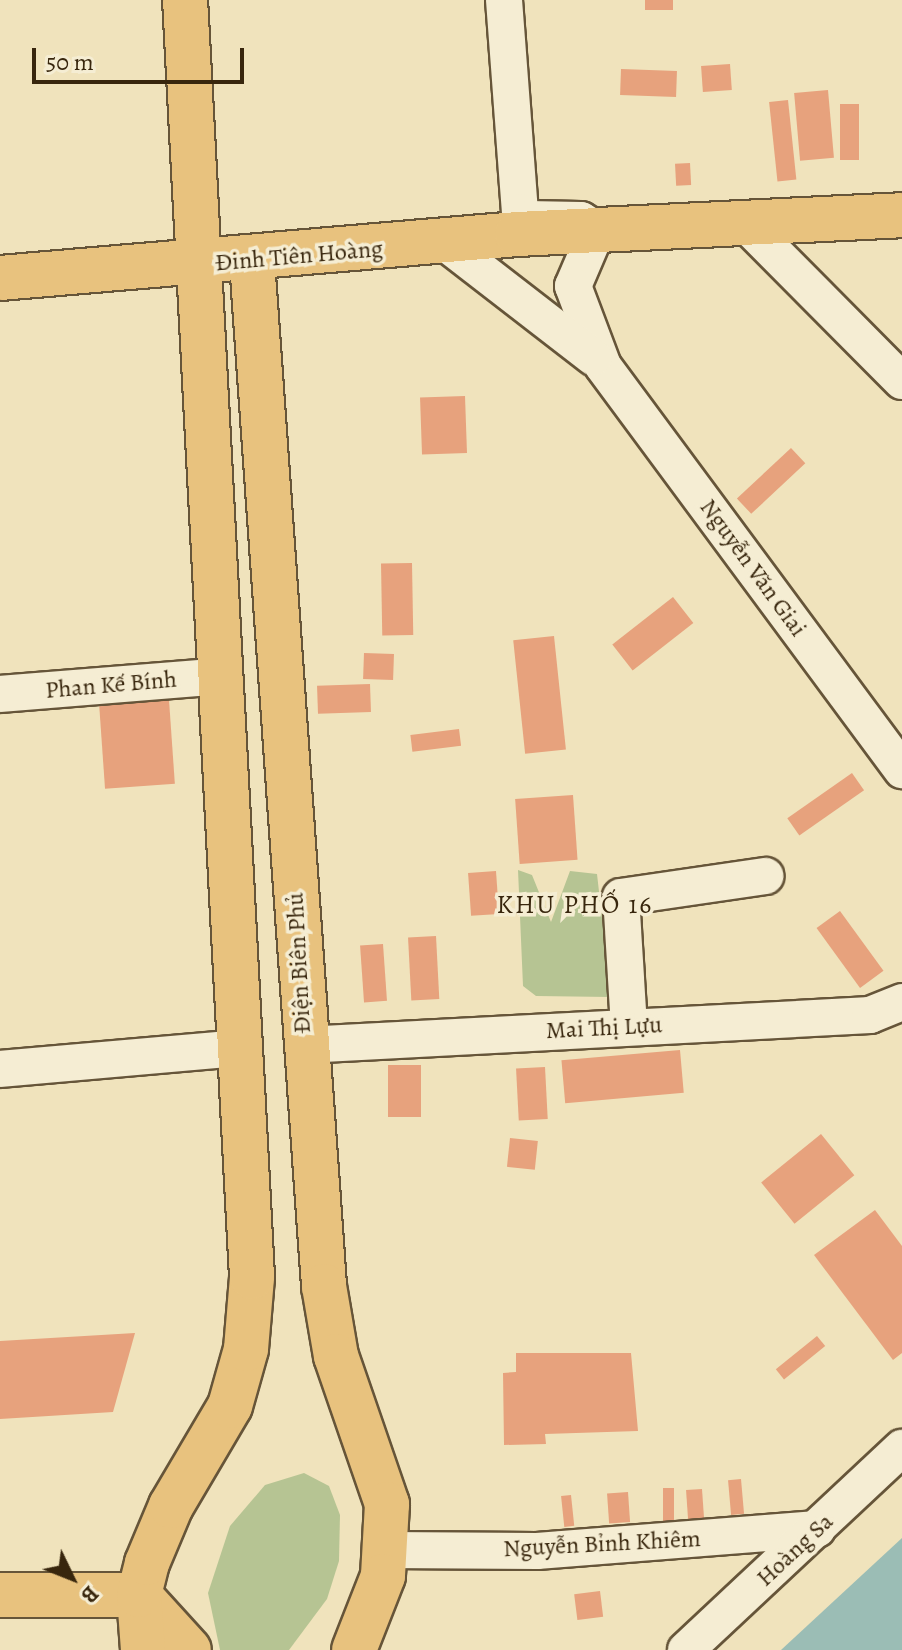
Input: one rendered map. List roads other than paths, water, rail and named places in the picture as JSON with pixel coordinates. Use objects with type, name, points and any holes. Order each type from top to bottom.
[{"type":"main road","points":[[143,1650],[139,1595],[158,1532],[230,1406],[246,1349],[252,1277],[185,0]]},
{"type":"main road","name":"Đinh Tiên Hoàng","points":[[0,278],[252,261],[597,230],[742,220],[902,215]]},
{"type":"main road","name":"Ðiện Biên Phủ","points":[[252,261],[263,362],[304,1045],[329,1321],[350,1402],[384,1482],[386,1550],[376,1603],[354,1650]]},
{"type":"main road","points":[[206,367],[232,354],[263,362]]},
{"type":"main road","points":[[0,1595],[139,1595],[189,1650]]},
{"type":"street","name":"Đinh Tiên Hoàng","points":[[504,0],[519,210],[528,219],[581,220],[597,230]]},
{"type":"street","points":[[742,220],[902,381]]},
{"type":"street","name":"Nguyễn Văn Giai","points":[[597,230],[573,286],[603,366]]},
{"type":"street","name":"Nguyễn Văn Giai","points":[[447,244],[603,366],[902,770]]},
{"type":"street","name":"Phan Kế Bính","points":[[0,694],[222,676]]},
{"type":"street","points":[[629,1027],[621,897],[765,876]]},
{"type":"street","name":"Mai Thị Lựu","points":[[304,1045],[870,1015],[902,1002]]},
{"type":"street","points":[[0,1069],[240,1048]]},
{"type":"street","name":"Hoàng Sa","points":[[686,1650],[902,1448]]},
{"type":"street","name":"Nguyễn Bỉnh Khiêm","points":[[386,1550],[537,1551],[817,1529]]},
{"type":"water","points":[[902,1538],[902,1650],[781,1650]]},
{"type":"district","name":"KHU PHỐ 16","points":[[575,905]]}]
